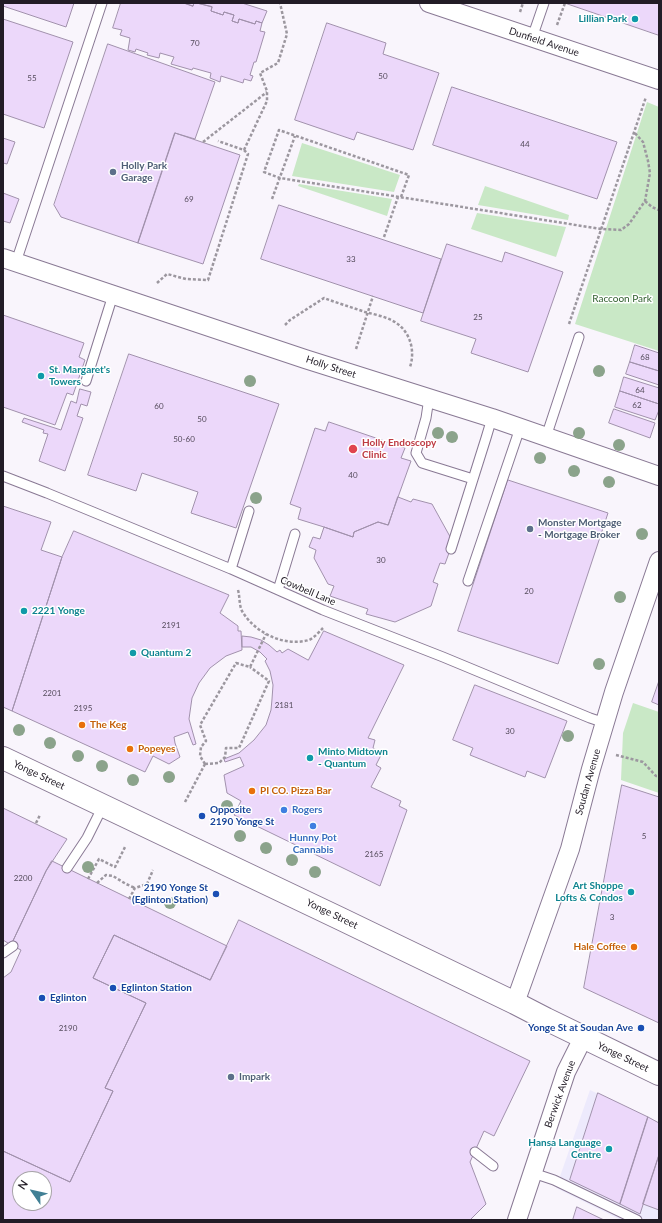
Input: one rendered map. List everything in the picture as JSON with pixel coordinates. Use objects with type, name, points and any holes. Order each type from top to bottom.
[{"type":"main road","name":"Yonge Street","points":[[3,758],[515,1003],[583,1038],[659,1074]]},
{"type":"street","name":"Dunfield Avenue","points":[[428,3],[659,80]]},
{"type":"street","name":"Holly Street","points":[[10,260],[305,359],[492,418],[659,476]]},
{"type":"street","name":"Soudan Avenue","points":[[515,1003],[570,849],[591,769],[614,692],[659,561]]},
{"type":"street","name":"Berwick Avenue","points":[[517,1220],[566,1072],[583,1038]]},
{"type":"lane","points":[[10,260],[102,3]]},
{"type":"lane","points":[[532,38],[544,3]]},
{"type":"lane","points":[[86,381],[113,295]]},
{"type":"lane","points":[[546,437],[579,337]]},
{"type":"lane","points":[[429,398],[426,418],[416,452],[422,463],[473,480]]},
{"type":"lane","points":[[451,549],[492,418]]},
{"type":"lane","points":[[468,581],[520,428]]},
{"type":"lane","name":"Cowbell Lane","points":[[3,476],[47,492],[231,569],[336,615],[605,723]]},
{"type":"lane","points":[[231,569],[249,511]]},
{"type":"lane","points":[[278,590],[295,534]]},
{"type":"lane","points":[[67,868],[87,838],[103,806]]},
{"type":"lane","points":[[3,953],[13,946]]},
{"type":"lane","points":[[475,1152],[493,1166]]},
{"type":"lane","points":[[532,1173],[554,1180],[637,1220]]},
{"type":"path","points":[[244,150],[267,101],[268,91],[260,73],[278,63],[287,34],[280,3]]},
{"type":"path","points":[[519,14],[523,3]]},
{"type":"path","points":[[557,26],[565,3]]},
{"type":"path","points":[[203,142],[268,91]]},
{"type":"path","points":[[568,327],[646,97]]},
{"type":"path","points":[[384,237],[400,197],[409,175],[279,130],[264,172],[280,178],[400,197],[601,229],[621,230],[629,224],[645,201],[650,173],[642,142],[634,132]]},
{"type":"path","points":[[272,199],[295,135]]},
{"type":"path","points":[[157,283],[168,274],[186,279],[208,280],[248,154],[244,150],[218,141]]},
{"type":"path","points":[[645,201],[652,207],[659,210]]},
{"type":"path","points":[[356,349],[373,296]]},
{"type":"path","points":[[285,325],[290,320],[324,298],[392,320],[402,328],[409,338],[412,352],[410,367]]},
{"type":"path","points":[[231,569],[239,592],[241,610],[252,625],[281,641],[294,642],[310,640],[336,615]]},
{"type":"path","points":[[250,667],[266,634]]},
{"type":"path","points":[[236,663],[250,667],[269,681],[240,748],[226,748],[225,757],[219,763],[205,764],[200,756],[201,747],[206,741],[200,725],[236,663]]},
{"type":"path","points":[[615,754],[644,762],[656,776],[659,776]]},
{"type":"path","points":[[185,802],[205,764]]},
{"type":"path","points":[[36,823],[40,815]]},
{"type":"path","points":[[88,879],[99,859],[115,867],[125,847]]},
{"type":"path","points":[[97,884],[106,875],[113,876],[135,888],[147,884],[153,870]]},
{"type":"path","points":[[129,899],[135,888]]},
{"type":"shaded area","points":[[590,1090],[659,1123],[659,1220],[621,1220],[556,1188]]},
{"type":"green space","name":"Raccoon Park","points":[[647,102],[659,107],[659,351],[575,324]]},
{"type":"green space","points":[[302,143],[400,175],[394,192],[292,176]]},
{"type":"green space","points":[[299,184],[392,199],[387,216],[298,186]]},
{"type":"green space","points":[[485,186],[569,215],[568,220],[478,205]]},
{"type":"green space","points":[[477,213],[566,227],[556,257],[471,229]]},
{"type":"green space","points":[[633,703],[659,712],[659,793],[621,780],[623,733]]},
{"type":"building","points":[[3,3],[74,3],[66,27],[3,6]]},
{"type":"building","points":[[121,3],[184,3],[193,6],[194,3],[197,3],[212,7],[211,11],[223,15],[224,12],[234,15],[232,21],[238,23],[239,19],[255,24],[256,21],[262,23],[260,31],[265,32],[256,62],[254,62],[250,75],[253,76],[251,81],[244,79],[243,83],[221,76],[220,82],[210,78],[211,73],[193,68],[192,70],[171,64],[174,57],[160,53],[159,58],[147,55],[148,53],[136,49],[135,52],[128,50],[130,38],[120,35],[122,30],[113,28]]},
{"type":"building","points":[[184,3],[194,3],[193,6]]},
{"type":"building","points":[[197,3],[242,3],[267,11],[262,23],[256,21],[255,24],[239,19],[238,23],[232,21],[234,15],[224,12],[223,15],[211,11],[212,7]]},
{"type":"building","name":"Lillian Park","points":[[565,3],[659,3],[659,35]]},
{"type":"building","points":[[3,19],[73,42],[44,128],[3,114]]},
{"type":"building","points":[[327,23],[386,43],[383,54],[439,73],[413,150],[357,132],[354,140],[295,120]]},
{"type":"building","name":"Holly Park Garage","points":[[108,44],[215,82],[195,139],[175,133],[138,243],[61,217],[54,205]]},
{"type":"building","points":[[452,87],[617,142],[597,199],[433,145]]},
{"type":"building","points":[[175,133],[240,155],[203,264],[138,243]]},
{"type":"building","points":[[3,138],[15,142],[7,164],[3,163]]},
{"type":"building","points":[[3,193],[19,199],[10,223],[3,221]]},
{"type":"building","points":[[279,205],[441,259],[423,313],[261,259]]},
{"type":"building","points":[[447,244],[502,262],[505,252],[563,272],[528,372],[471,353],[476,339],[421,321]]},
{"type":"building","name":"St. Margaret's Towers","points":[[3,315],[84,343],[79,357],[85,360],[73,395],[67,393],[55,425],[3,407]]},
{"type":"building","points":[[635,345],[659,353],[659,371],[630,362]]},
{"type":"building","points":[[129,354],[279,404],[236,528],[191,513],[198,492],[142,473],[136,491],[88,475]]},
{"type":"building","points":[[630,362],[659,371],[659,385],[626,374]]},
{"type":"building","points":[[624,377],[659,388],[659,404],[620,391]]},
{"type":"building","points":[[80,389],[91,392],[87,406],[81,404],[77,416],[83,418],[65,471],[39,461],[48,434],[43,433],[44,430],[22,422],[24,418],[61,430],[71,401],[76,403]]},
{"type":"building","points":[[620,391],[659,404],[659,410],[655,420],[615,407]]},
{"type":"building","points":[[614,409],[655,423],[650,438],[609,423]]},
{"type":"building","points":[[329,422],[405,448],[401,458],[411,461],[388,525],[378,522],[354,532],[353,537],[298,519],[301,508],[290,504],[315,428],[325,431]]},
{"type":"building","points":[[508,480],[608,513],[558,664],[458,631]]},
{"type":"building","points":[[398,497],[411,502],[413,499],[432,504],[453,542],[445,564],[440,563],[433,582],[438,584],[431,606],[395,622],[366,614],[368,609],[330,596],[334,586],[328,584],[314,558],[316,550],[309,547],[313,537],[320,539],[324,527],[353,537],[354,532],[378,522],[388,525]]},
{"type":"building","name":"2221 Yonge","points":[[3,506],[51,522],[41,550],[62,557],[12,711],[3,707]]},
{"type":"building","name":"Quantum 2","points":[[74,531],[229,595],[220,613],[238,626],[238,631],[241,631],[242,650],[226,656],[210,668],[199,683],[192,698],[189,719],[196,744],[193,745],[188,732],[174,737],[180,757],[169,764],[153,756],[145,772],[12,711],[62,557]]},
{"type":"building","name":"Minto Midtown - Quantum","points":[[324,631],[404,665],[368,738],[375,740],[373,748],[382,753],[376,765],[381,768],[371,787],[401,801],[399,806],[407,810],[380,886],[234,815],[241,801],[227,793],[224,775],[244,766],[240,757],[225,762],[224,759],[239,753],[254,740],[266,725],[271,710],[273,685],[270,671],[265,661],[267,659],[260,652],[251,647],[242,647],[242,636],[261,640],[277,652],[280,650],[282,653],[288,649],[308,660]]},
{"type":"building","points":[[659,681],[659,705],[652,702]]},
{"type":"building","points":[[475,685],[567,721],[545,778],[527,771],[525,777],[470,755],[473,748],[453,740]]},
{"type":"building","name":"Art Shoppe Lofts & Condos","points":[[622,785],[659,797],[659,1023],[584,988]]},
{"type":"building","points":[[3,808],[67,839],[46,871],[11,945],[3,940]]},
{"type":"building","points":[[52,861],[227,946],[210,980],[114,935],[93,978],[146,1003],[105,1088],[113,1091],[70,1182],[52,1174],[52,1171],[46,1171],[3,1151],[3,978],[11,972],[21,950],[11,945]]},
{"type":"building","points":[[239,920],[530,1061],[494,1136],[484,1131],[470,1162],[486,1204],[470,1220],[3,1220],[3,1151],[46,1171],[12,1171],[12,1211],[52,1211],[52,1174],[70,1182],[113,1091],[105,1088],[146,1003],[93,978],[114,935],[210,980]]},
{"type":"building","name":"Hansa Language Centre","points":[[598,1093],[648,1117],[620,1204],[570,1180]]},
{"type":"building","points":[[648,1117],[659,1123],[659,1155],[640,1214],[620,1204]]},
{"type":"building","points":[[659,1155],[659,1210],[643,1204]]},
{"type":"building","points":[[577,1207],[604,1220],[573,1220]]},
{"type":"place","name":"Lillian Park","points":[[635,19]]},
{"type":"place","name":"Holly Park Garage","points":[[113,172]]},
{"type":"place","name":"St. Margaret's Towers","points":[[41,376]]},
{"type":"place","name":"Holly Endoscopy Clinic","points":[[353,449]]},
{"type":"place","name":"Monster Mortgage - Mortgage Broker","points":[[530,529]]},
{"type":"place","name":"2221 Yonge","points":[[24,611]]},
{"type":"place","name":"Quantum 2","points":[[133,653]]},
{"type":"place","name":"The Keg","points":[[82,725]]},
{"type":"place","name":"Popeyes","points":[[130,749]]},
{"type":"place","name":"Minto Midtown - Quantum","points":[[310,758]]},
{"type":"place","name":"PI CO. Pizza Bar","points":[[252,791]]},
{"type":"place","name":"Rogers","points":[[284,810]]},
{"type":"place","name":"Opposite 2190 Yonge St","points":[[202,816]]},
{"type":"place","name":"Hunny Pot Cannabis","points":[[313,826]]},
{"type":"place","name":"Art Shoppe Lofts & Condos","points":[[631,892]]},
{"type":"place","name":"2190 Yonge St (Eglinton Station)","points":[[216,894]]},
{"type":"place","name":"Hale Coffee","points":[[634,947]]},
{"type":"place","name":"Eglinton Station","points":[[113,988]]},
{"type":"place","name":"Eglinton","points":[[42,998]]},
{"type":"place","name":"Yonge St at Soudan Ave","points":[[641,1028]]},
{"type":"place","name":"Impark","points":[[231,1077]]},
{"type":"place","name":"Hansa Language Centre","points":[[609,1149]]}]
